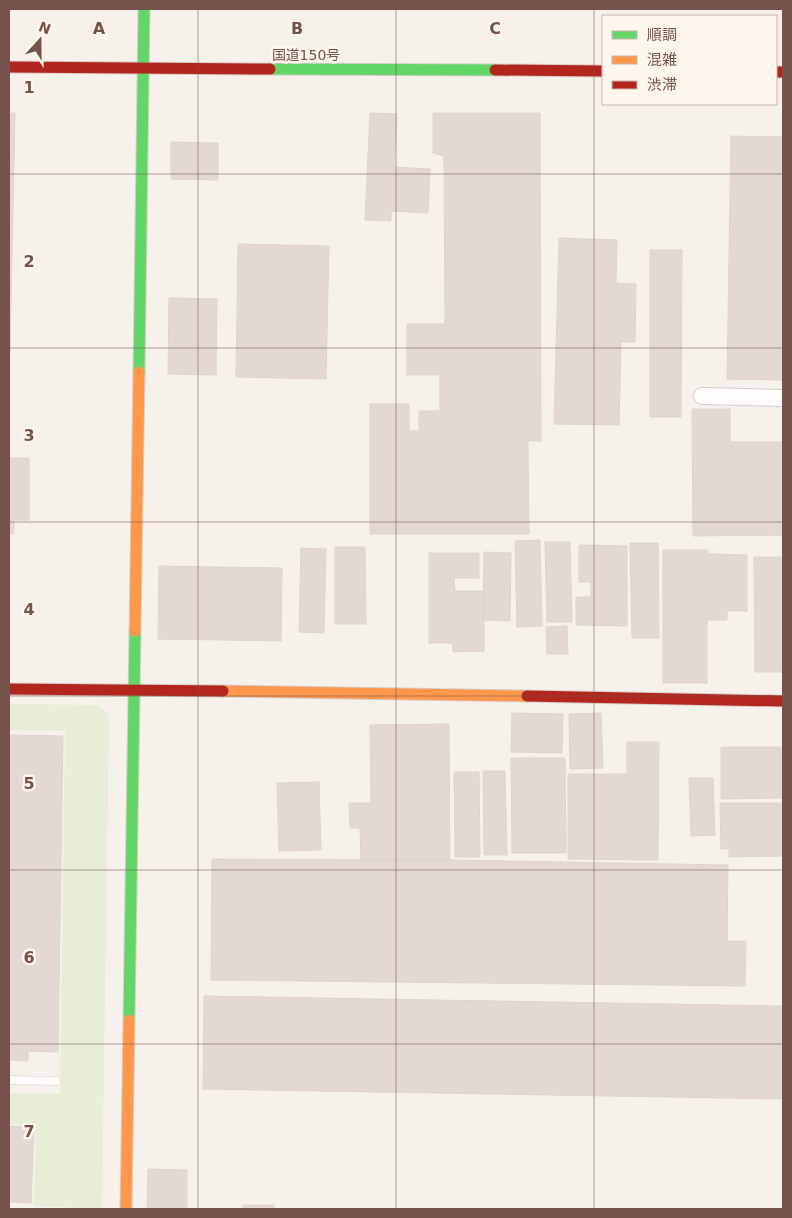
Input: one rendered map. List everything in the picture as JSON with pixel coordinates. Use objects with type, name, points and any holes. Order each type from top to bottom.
[{"type":"main road","points":[[126,1209],[144,9]]},
{"type":"main road","name":"国道150号","points":[[9,67],[602,71]]},
{"type":"main road","points":[[9,689],[134,689],[783,701]]},
{"type":"street","points":[[702,396],[783,398]]},
{"type":"lane","points":[[9,1080],[56,1081]]},
{"type":"green space","points":[[9,704],[99,705],[109,715],[102,1209],[34,1206],[36,1126],[9,1124],[9,1093],[60,1094],[65,731],[9,730]]},
{"type":"building","points":[[9,113],[15,113],[10,352],[9,352]]},
{"type":"building","points":[[370,113],[397,114],[394,167],[430,169],[428,213],[391,211],[391,221],[365,220]]},
{"type":"building","points":[[433,113],[540,113],[541,441],[528,441],[529,534],[370,534],[370,404],[409,404],[409,431],[419,431],[419,411],[440,411],[440,375],[407,375],[407,324],[445,324],[444,156],[433,153]]},
{"type":"building","points":[[731,136],[783,137],[783,380],[727,379]]},
{"type":"building","points":[[171,142],[218,143],[218,180],[171,179]]},
{"type":"building","points":[[559,238],[617,240],[616,283],[636,284],[635,342],[621,342],[619,425],[554,424]]},
{"type":"building","points":[[238,244],[329,246],[326,379],[236,377]]},
{"type":"building","points":[[650,250],[682,250],[681,417],[650,417]]},
{"type":"building","points":[[169,298],[217,299],[216,375],[168,374]]},
{"type":"building","points":[[692,409],[730,409],[730,442],[783,442],[783,535],[693,536]]},
{"type":"building","points":[[9,458],[29,458],[29,520],[14,520],[14,534],[9,534]]},
{"type":"building","points":[[540,540],[542,626],[517,627],[515,541]]},
{"type":"building","points":[[545,542],[570,542],[572,622],[547,622]]},
{"type":"building","points":[[630,543],[658,543],[659,638],[632,638]]},
{"type":"building","points":[[579,545],[627,546],[627,626],[576,625],[576,597],[591,597],[591,582],[579,582]]},
{"type":"building","points":[[335,547],[365,547],[366,624],[335,624]]},
{"type":"building","points":[[301,548],[326,549],[324,633],[299,632]]},
{"type":"building","points":[[663,550],[708,550],[708,554],[747,555],[747,611],[727,611],[727,620],[707,620],[707,683],[663,683]]},
{"type":"building","points":[[484,552],[511,553],[510,621],[483,620]]},
{"type":"building","points":[[429,553],[479,553],[479,578],[454,578],[455,591],[484,591],[484,651],[453,652],[453,643],[429,643]]},
{"type":"building","points":[[754,557],[783,557],[783,672],[755,672]]},
{"type":"building","points":[[159,566],[282,568],[281,641],[158,639]]},
{"type":"building","points":[[567,626],[568,654],[547,654],[546,627]]},
{"type":"building","points":[[512,713],[563,714],[562,753],[511,752]]},
{"type":"building","points":[[601,713],[603,768],[570,769],[569,714]]},
{"type":"building","points":[[449,724],[450,860],[361,861],[360,828],[350,828],[349,803],[371,803],[370,725]]},
{"type":"building","points":[[9,735],[63,736],[58,1052],[28,1051],[28,1061],[9,1060]]},
{"type":"building","points":[[627,742],[659,742],[658,860],[568,859],[568,774],[627,774]]},
{"type":"building","points":[[721,747],[781,747],[782,798],[721,799]]},
{"type":"building","points":[[511,758],[565,758],[566,853],[512,853]]},
{"type":"building","points":[[483,771],[505,771],[507,855],[484,855]]},
{"type":"building","points":[[454,772],[479,772],[480,857],[455,857]]},
{"type":"building","points":[[689,778],[713,778],[715,835],[691,836]]},
{"type":"building","points":[[319,782],[321,850],[279,851],[277,783]]},
{"type":"building","points":[[720,803],[783,803],[783,856],[729,857],[729,849],[721,849]]},
{"type":"building","points":[[212,859],[450,860],[728,865],[727,941],[746,941],[745,986],[211,980]]},
{"type":"building","points":[[204,996],[783,1006],[783,1099],[203,1089]]},
{"type":"building","points":[[9,1126],[34,1128],[31,1203],[9,1202]]},
{"type":"building","points":[[148,1169],[187,1170],[187,1209],[147,1209]]},
{"type":"building","points":[[243,1205],[274,1205],[274,1209],[243,1209]]},
{"type":"traffic: fast","points":[[139,372],[144,9]]},
{"type":"traffic: fast","points":[[270,69],[495,70]]},
{"type":"traffic: fast","points":[[129,1020],[135,631]]},
{"type":"traffic: slow","points":[[135,631],[139,372]]},
{"type":"traffic: slow","points":[[223,691],[527,696]]},
{"type":"traffic: slow","points":[[126,1209],[129,1020]]},
{"type":"traffic: jam","points":[[9,67],[270,69]]},
{"type":"traffic: jam","points":[[495,70],[602,71]]},
{"type":"traffic: jam","points":[[777,72],[783,72]]},
{"type":"traffic: jam","points":[[9,689],[223,691]]},
{"type":"traffic: jam","points":[[527,696],[783,701]]}]
